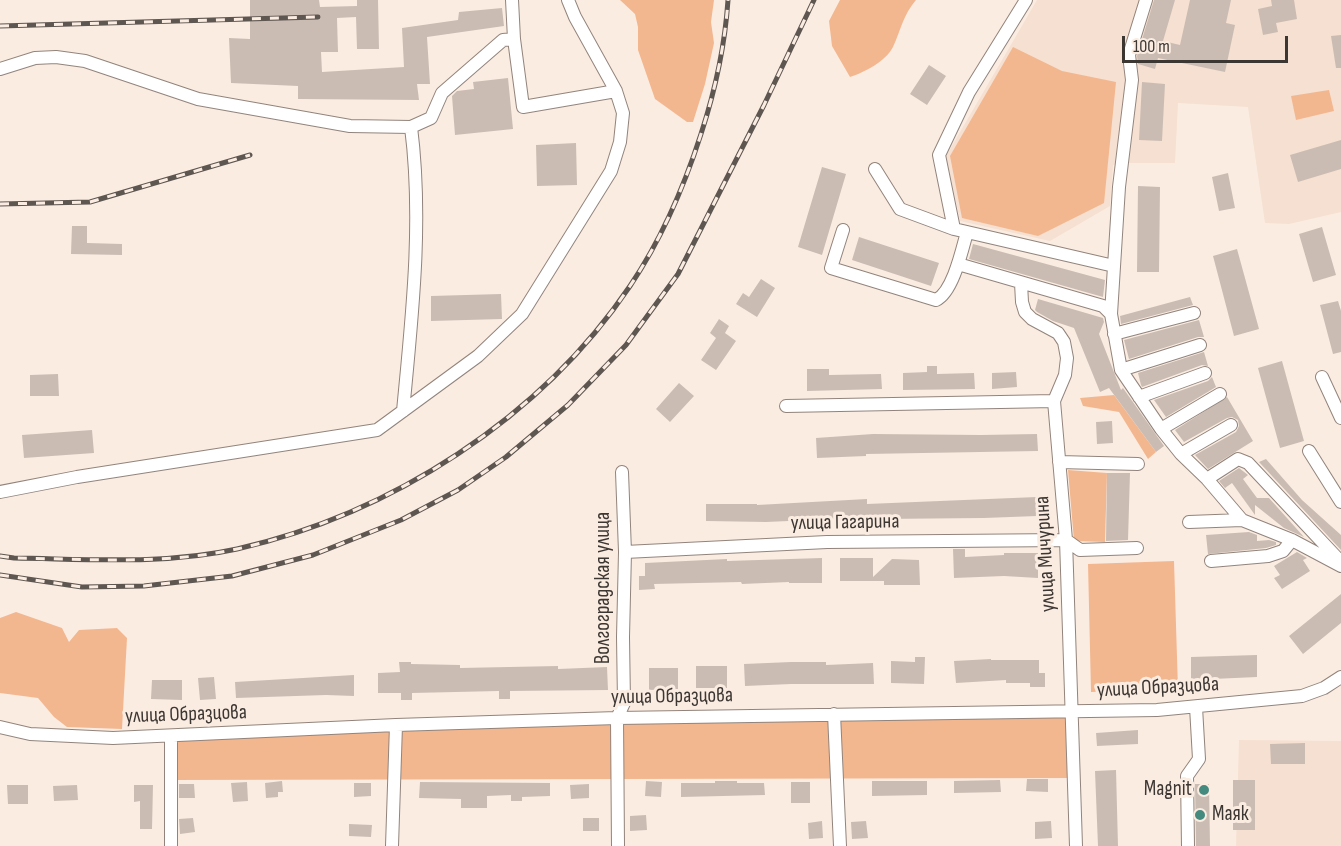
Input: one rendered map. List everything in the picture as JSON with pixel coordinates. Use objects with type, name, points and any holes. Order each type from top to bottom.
[{"type":"street","points":[[512,0],[514,39],[523,107],[616,91]]},
{"type":"street","points":[[0,492],[77,477],[377,430],[478,356],[522,314],[611,171],[620,142],[623,112],[616,91],[568,0]]},
{"type":"street","points":[[954,229],[939,155],[969,92],[1026,0]]},
{"type":"street","points":[[1146,0],[1129,55],[1132,80],[1119,187],[1111,314],[1114,334],[1121,370],[1161,429],[1242,520]]},
{"type":"street","points":[[0,69],[35,58],[56,57],[85,61],[198,99],[350,126],[411,127],[431,118],[442,93],[503,40],[514,39]]},
{"type":"street","points":[[403,411],[415,289],[415,158],[411,127]]},
{"type":"street","points":[[875,169],[900,209],[954,229],[1114,266]]},
{"type":"street","points":[[843,230],[831,268],[936,300],[944,297],[958,264],[967,232]]},
{"type":"street","points":[[958,264],[1103,306],[1111,314]]},
{"type":"street","name":"улица Мичурина","points":[[1021,283],[1025,312],[1032,319],[1058,333],[1064,342],[1067,358],[1065,375],[1054,401],[1066,540],[1076,846]]},
{"type":"street","points":[[1114,334],[1194,314]]},
{"type":"street","points":[[1121,370],[1200,345]]},
{"type":"street","points":[[1139,397],[1205,373]]},
{"type":"street","points":[[1322,377],[1341,418]]},
{"type":"street","points":[[1161,429],[1220,394]]},
{"type":"street","points":[[786,406],[1054,401]]},
{"type":"street","points":[[1181,454],[1231,425]]},
{"type":"street","points":[[1309,451],[1341,502]]},
{"type":"street","points":[[1207,479],[1238,459],[1248,463],[1341,564]]},
{"type":"street","points":[[1059,462],[1138,464]]},
{"type":"street","name":"Волгоградская улица","points":[[618,846],[616,718],[624,703],[625,552],[622,472]]},
{"type":"street","points":[[1189,522],[1242,520],[1292,540],[1341,564]]},
{"type":"street","points":[[1066,540],[1080,550],[1137,548]]},
{"type":"street","name":"улица Гагарина","points":[[625,552],[828,542],[1066,540]]},
{"type":"street","points":[[1211,561],[1268,556],[1283,550],[1292,540]]},
{"type":"street","name":"улица Образцова","points":[[0,728],[30,734],[113,738],[616,718],[1157,710],[1302,696],[1324,688],[1341,676]]},
{"type":"street","points":[[1188,846],[1187,776],[1199,759],[1196,706]]},
{"type":"street","points":[[834,714],[840,846]]},
{"type":"street","points":[[392,846],[396,725]]},
{"type":"street","points":[[171,735],[171,846]]},
{"type":"shaded area","points":[[620,0],[714,0],[711,22],[714,43],[705,84],[693,122],[687,122],[655,99],[638,50],[638,27],[635,14]]},
{"type":"shaded area","points":[[840,0],[916,0],[905,17],[893,47],[885,57],[874,66],[850,77],[832,46],[829,21]]},
{"type":"shaded area","points":[[1037,0],[1341,0],[1341,212],[1289,224],[1265,223],[1248,107],[1178,103],[1175,163],[1113,165],[1110,206],[1050,241],[960,221],[946,156]]},
{"type":"shaded area","points":[[1013,47],[1062,71],[1116,82],[1104,203],[1038,236],[962,218],[950,156]]},
{"type":"shaded area","points":[[1329,90],[1334,111],[1296,120],[1291,96]]},
{"type":"shaded area","points":[[1114,395],[1156,452],[1148,459],[1119,412],[1083,406],[1080,398]]},
{"type":"shaded area","points":[[1068,470],[1107,473],[1105,542],[1074,541]]},
{"type":"shaded area","points":[[1174,561],[1178,689],[1091,692],[1088,564]]},
{"type":"shaded area","points":[[16,612],[62,628],[69,642],[79,630],[117,628],[127,638],[122,729],[67,727],[54,717],[38,698],[0,693],[0,618]]},
{"type":"shaded area","points":[[1073,711],[1075,778],[170,780],[171,736]]},
{"type":"shaded area","points":[[1239,740],[1341,741],[1341,846],[1236,846]]},
{"type":"building","points":[[250,0],[319,0],[320,7],[357,6],[357,0],[378,0],[379,49],[357,49],[356,17],[337,18],[338,52],[321,52],[322,72],[404,67],[402,28],[458,20],[459,12],[502,8],[504,26],[427,37],[430,84],[417,84],[419,100],[298,99],[298,86],[231,83],[229,38],[250,39]]},
{"type":"building","points":[[1154,0],[1175,0],[1163,41],[1180,45],[1190,0],[1231,0],[1226,23],[1235,25],[1225,72],[1158,58],[1155,69],[1138,64],[1137,56]]},
{"type":"building","points":[[1271,0],[1294,0],[1297,19],[1276,23],[1278,32],[1263,35],[1258,9],[1272,6]]},
{"type":"building","points":[[1341,35],[1341,68],[1336,68],[1331,36]]},
{"type":"building","points":[[929,65],[946,76],[927,105],[910,94]]},
{"type":"building","points":[[508,78],[513,129],[455,135],[452,96],[457,91],[474,89],[473,82]]},
{"type":"building","points":[[1142,82],[1165,84],[1162,141],[1139,140]]},
{"type":"building","points":[[1341,140],[1341,169],[1298,182],[1290,155]]},
{"type":"building","points":[[576,143],[577,185],[537,186],[536,145]]},
{"type":"building","points":[[822,167],[846,174],[822,255],[798,247]]},
{"type":"building","points":[[1228,173],[1235,208],[1219,211],[1212,177]]},
{"type":"building","points":[[1138,186],[1160,187],[1159,272],[1137,272]]},
{"type":"building","points":[[72,226],[87,226],[87,243],[122,244],[122,255],[71,254]]},
{"type":"building","points":[[1322,227],[1336,275],[1313,282],[1299,234]]},
{"type":"building","points":[[859,237],[939,263],[931,286],[852,260]]},
{"type":"building","points":[[973,244],[1105,280],[1103,297],[969,259]]},
{"type":"building","points":[[1237,249],[1259,329],[1234,336],[1213,256]]},
{"type":"building","points":[[761,279],[775,288],[757,317],[736,304],[743,293],[749,297]]},
{"type":"building","points":[[501,294],[502,319],[431,321],[431,296]]},
{"type":"building","points":[[1190,297],[1193,305],[1121,324],[1120,316]]},
{"type":"building","points":[[1038,299],[1103,318],[1104,322],[1099,334],[1121,390],[1123,388],[1164,446],[1156,452],[1109,388],[1100,392],[1074,328],[1053,321],[1037,312],[1035,310]]},
{"type":"building","points":[[1338,301],[1341,311],[1341,352],[1333,354],[1320,305]]},
{"type":"building","points":[[719,319],[729,326],[725,333],[736,341],[716,370],[701,360],[716,338],[710,333]]},
{"type":"building","points":[[1199,320],[1204,337],[1129,359],[1124,340]]},
{"type":"building","points":[[1204,352],[1208,366],[1202,365],[1142,387],[1138,373]]},
{"type":"building","points":[[1282,361],[1304,441],[1280,448],[1258,368]]},
{"type":"building","points":[[927,366],[937,366],[937,374],[974,373],[975,389],[903,390],[903,373],[927,372]]},
{"type":"building","points":[[807,369],[829,369],[829,375],[881,374],[882,389],[807,391]]},
{"type":"building","points":[[1016,372],[1017,387],[992,389],[992,373]]},
{"type":"building","points":[[58,374],[59,396],[30,396],[30,375]]},
{"type":"building","points":[[1212,377],[1216,387],[1166,417],[1154,400],[1208,381]]},
{"type":"building","points":[[679,383],[694,396],[670,422],[656,409]]},
{"type":"building","points":[[1227,397],[1253,441],[1208,469],[1195,455],[1236,432],[1239,426],[1238,420],[1232,417],[1227,418],[1184,442],[1175,430]]},
{"type":"building","points":[[1112,421],[1113,443],[1097,444],[1096,422]]},
{"type":"building","points":[[92,430],[94,453],[24,458],[22,435]]},
{"type":"building","points":[[873,434],[1037,434],[1038,451],[866,454],[866,456],[817,458],[816,438]]},
{"type":"building","points":[[1266,459],[1302,500],[1341,535],[1341,550],[1259,462]]},
{"type":"building","points":[[1239,468],[1248,475],[1243,479],[1257,498],[1269,498],[1304,537],[1284,528],[1255,505],[1255,515],[1232,483],[1225,488],[1219,481]]},
{"type":"building","points":[[1107,473],[1130,473],[1128,540],[1106,541]]},
{"type":"building","points":[[1037,497],[1037,516],[880,519],[880,517],[766,522],[706,521],[706,504],[757,505],[867,499],[867,504]]},
{"type":"building","points":[[1249,532],[1257,535],[1257,541],[1269,540],[1276,542],[1276,545],[1208,554],[1206,535]]},
{"type":"building","points":[[953,549],[965,549],[965,557],[1004,555],[1004,553],[1038,553],[1038,578],[1004,576],[954,578]]},
{"type":"building","points":[[1297,552],[1307,558],[1303,560],[1310,571],[1282,589],[1274,578],[1280,575],[1274,566]]},
{"type":"building","points":[[822,558],[822,583],[654,584],[655,589],[639,590],[639,576],[645,576],[645,563]]},
{"type":"building","points":[[840,558],[873,558],[873,577],[892,559],[919,560],[920,585],[884,585],[884,581],[840,581]]},
{"type":"building","points":[[1341,594],[1341,623],[1303,654],[1289,636]]},
{"type":"building","points":[[1257,655],[1257,677],[1191,680],[1191,657]]},
{"type":"building","points":[[915,657],[925,657],[924,684],[891,683],[891,661],[915,662]]},
{"type":"building","points":[[1039,660],[1039,673],[1045,673],[1045,687],[1030,687],[1030,683],[1006,683],[1006,680],[956,683],[954,661]]},
{"type":"building","points":[[399,662],[460,665],[460,668],[607,667],[608,690],[510,691],[510,699],[499,699],[499,691],[412,693],[412,700],[401,700],[401,693],[378,693],[378,673],[400,672]]},
{"type":"building","points":[[826,662],[826,665],[873,663],[874,684],[745,686],[744,664]]},
{"type":"building","points":[[696,666],[727,666],[727,688],[696,688]]},
{"type":"building","points":[[649,668],[678,668],[678,689],[649,690]]},
{"type":"building","points":[[354,675],[354,696],[236,698],[235,682]]},
{"type":"building","points":[[214,677],[216,699],[200,700],[198,678]]},
{"type":"building","points":[[152,680],[182,680],[182,700],[151,699]]},
{"type":"building","points":[[1138,730],[1138,744],[1097,746],[1096,733]]},
{"type":"building","points":[[1305,743],[1305,764],[1271,764],[1270,744]]},
{"type":"building","points":[[1116,770],[1118,846],[1098,846],[1095,771]]},
{"type":"building","points":[[1027,779],[1048,779],[1048,792],[1026,791]]},
{"type":"building","points":[[1000,780],[1001,792],[954,793],[954,781]]},
{"type":"building","points":[[1233,780],[1255,780],[1255,830],[1233,830]]},
{"type":"building","points":[[282,781],[283,792],[278,792],[278,797],[266,798],[265,783]]},
{"type":"building","points":[[646,781],[662,782],[661,797],[645,796]]},
{"type":"building","points":[[715,781],[764,783],[765,795],[681,797],[681,783],[715,783]]},
{"type":"building","points":[[872,781],[927,781],[927,795],[872,796]]},
{"type":"building","points":[[247,782],[248,801],[233,802],[231,783]]},
{"type":"building","points":[[420,782],[550,783],[550,796],[522,797],[522,801],[511,801],[511,795],[487,796],[487,808],[461,808],[461,799],[419,798]]},
{"type":"building","points":[[791,782],[810,782],[810,803],[791,803]]},
{"type":"building","points":[[354,783],[371,783],[371,796],[354,797]]},
{"type":"building","points":[[179,784],[194,784],[195,798],[179,798]]},
{"type":"building","points":[[589,784],[589,798],[571,799],[570,785]]},
{"type":"building","name":"Маяк","points":[[1195,784],[1209,784],[1210,846],[1196,846]]},
{"type":"building","points":[[7,785],[28,785],[28,804],[8,804]]},
{"type":"building","points":[[77,785],[78,800],[54,801],[53,786]]},
{"type":"building","points":[[134,785],[153,785],[152,829],[140,829],[140,801],[134,802]]},
{"type":"building","points":[[646,815],[647,830],[630,831],[630,816]]},
{"type":"building","points":[[193,818],[195,832],[180,834],[179,819]]},
{"type":"building","points":[[583,818],[599,818],[599,831],[583,831]]},
{"type":"building","points":[[822,821],[823,838],[809,839],[808,823]]},
{"type":"building","points":[[866,821],[868,838],[852,839],[851,822]]},
{"type":"building","points":[[1051,821],[1052,838],[1035,839],[1035,822]]},
{"type":"building","points":[[349,824],[372,825],[371,837],[349,836]]},
{"type":"railway","points":[[0,556],[126,560],[182,557],[237,549],[294,533],[351,512],[406,485],[458,454],[507,418],[553,378],[594,334],[630,286],[662,232],[679,193],[706,118],[722,51],[728,0]]},
{"type":"railway","points":[[0,575],[82,587],[144,586],[232,576],[313,555],[401,520],[458,490],[506,457],[568,405],[626,345],[678,274],[764,105],[814,0]]},
{"type":"railway","points":[[0,26],[318,17]]},
{"type":"railway","points":[[0,204],[90,202],[250,155]]},
{"type":"place","name":"Magnit","points":[[1204,790]]},
{"type":"place","name":"Маяк","points":[[1200,815]]}]
